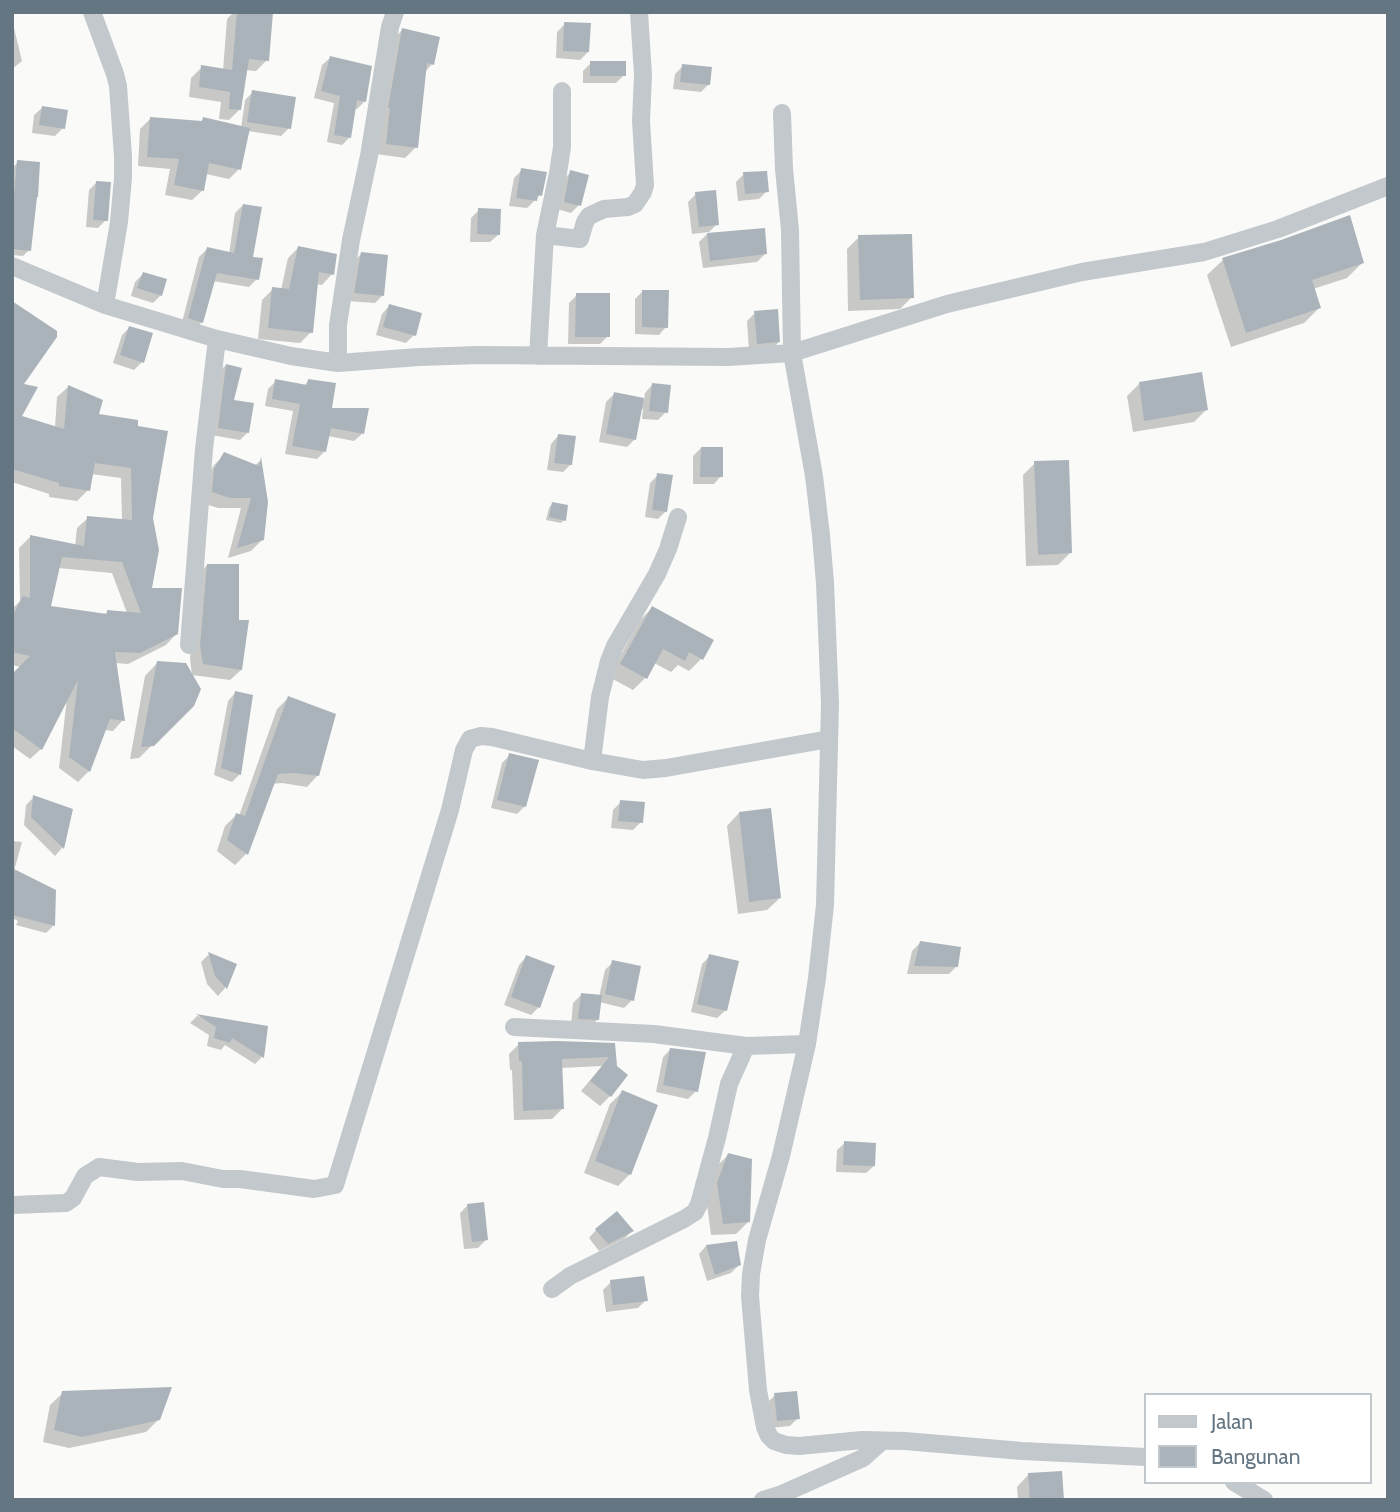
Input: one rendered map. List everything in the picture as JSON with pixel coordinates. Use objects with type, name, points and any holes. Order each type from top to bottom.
[{"type":"street","points":[[92,12],[118,86],[123,156],[122,197],[105,305]]},
{"type":"street","points":[[338,363],[338,325],[351,240],[395,12]]},
{"type":"street","points":[[545,235],[580,239],[589,216],[604,209],[635,204],[643,192],[643,75],[639,12]]},
{"type":"street","points":[[538,356],[545,235],[562,147],[562,91]]},
{"type":"street","points":[[782,113],[790,230],[792,353],[810,450],[821,535],[830,704],[825,905],[817,978],[807,1044],[757,1240],[751,1274],[750,1296],[758,1390],[765,1427],[769,1436],[780,1444],[799,1446],[862,1440],[905,1441],[1021,1451],[1144,1457]]},
{"type":"street","points":[[12,266],[105,305],[217,339],[291,356],[338,363],[478,355],[728,357],[792,353],[947,304],[1082,272],[1204,252],[1278,229],[1388,186]]},
{"type":"street","points":[[189,645],[204,449],[217,339]]},
{"type":"street","points":[[592,761],[600,697],[609,661],[657,574],[678,517]]},
{"type":"street","points":[[12,1205],[66,1203],[73,1198],[85,1177],[99,1167],[138,1172],[182,1171],[223,1179],[314,1189],[335,1185],[450,810],[464,750],[470,739],[492,737],[643,770],[829,739]]},
{"type":"street","points":[[514,1027],[654,1034],[746,1046],[807,1044]]},
{"type":"street","points":[[552,1289],[570,1276],[695,1212],[717,1138],[729,1084],[746,1046]]},
{"type":"street","points":[[763,1500],[790,1495],[863,1458],[882,1441]]},
{"type":"street","points":[[1237,1484],[1264,1500]]},
{"type":"building","points":[[237,12],[273,12],[269,61],[249,59],[241,110],[229,109],[230,92],[199,87],[201,65],[232,70]]},
{"type":"building","points":[[564,22],[591,23],[589,52],[563,51]]},
{"type":"building","points":[[402,28],[440,37],[434,65],[427,63],[418,148],[386,144],[388,108]]},
{"type":"building","points":[[330,56],[372,66],[366,102],[357,100],[351,138],[334,135],[340,96],[321,91]]},
{"type":"building","points":[[590,61],[626,61],[626,76],[590,76]]},
{"type":"building","points":[[682,64],[712,67],[710,85],[680,82]]},
{"type":"building","points":[[252,90],[296,97],[291,129],[247,122]]},
{"type":"building","points":[[42,106],[68,110],[65,129],[39,125]]},
{"type":"building","points":[[150,117],[202,121],[203,117],[250,128],[241,170],[209,163],[204,191],[174,185],[179,159],[147,157]]},
{"type":"building","points":[[17,160],[40,162],[31,251],[12,249]]},
{"type":"building","points":[[521,168],[547,172],[542,196],[538,195],[537,201],[516,198]]},
{"type":"building","points":[[570,170],[589,175],[581,206],[564,202]]},
{"type":"building","points":[[767,171],[769,192],[745,194],[743,172]]},
{"type":"building","points":[[96,181],[111,182],[108,221],[93,220]]},
{"type":"building","points":[[716,190],[719,225],[699,227],[695,192]]},
{"type":"building","points":[[243,204],[262,207],[253,257],[263,258],[259,280],[217,273],[203,323],[188,318],[207,247],[234,253]]},
{"type":"building","points":[[478,208],[501,209],[500,235],[477,234]]},
{"type":"building","points":[[1350,215],[1364,263],[1312,280],[1321,308],[1246,333],[1222,258]]},
{"type":"building","points":[[765,228],[767,254],[710,261],[707,233]]},
{"type":"building","points":[[912,234],[914,298],[860,300],[858,235]]},
{"type":"building","points":[[298,246],[337,254],[334,275],[319,272],[313,333],[268,328],[272,287],[289,289]]},
{"type":"building","points":[[361,252],[388,255],[384,296],[354,293]]},
{"type":"building","points":[[143,272],[167,279],[162,296],[137,288]]},
{"type":"building","points":[[642,290],[669,290],[668,328],[642,327]]},
{"type":"building","points":[[576,293],[610,293],[610,337],[575,337]]},
{"type":"building","points":[[12,301],[57,331],[57,337],[24,384],[38,387],[22,416],[64,429],[68,385],[103,400],[99,414],[138,420],[138,426],[168,431],[153,518],[159,550],[152,588],[182,588],[178,634],[140,653],[115,652],[125,721],[110,719],[90,772],[69,757],[78,680],[42,750],[12,728],[12,674],[30,656],[12,652],[12,617],[23,596],[30,598],[30,535],[84,546],[87,516],[132,520],[131,468],[95,463],[90,491],[59,486],[59,483],[12,469]],"holes":[[[62,557],[122,562],[141,613],[107,610],[107,614],[51,606]]]},
{"type":"building","points":[[389,304],[422,313],[416,336],[383,327]]},
{"type":"building","points":[[778,309],[780,342],[757,344],[754,311]]},
{"type":"building","points":[[129,326],[153,333],[144,363],[120,355]]},
{"type":"building","points":[[226,364],[242,368],[234,400],[254,403],[249,433],[218,428]]},
{"type":"building","points":[[1202,372],[1208,410],[1144,421],[1139,382]]},
{"type":"building","points":[[275,379],[307,385],[308,379],[336,383],[332,408],[369,408],[364,434],[331,428],[326,452],[292,446],[300,404],[272,399]]},
{"type":"building","points":[[652,383],[671,385],[668,413],[649,411]]},
{"type":"building","points":[[614,392],[644,398],[636,440],[606,434]]},
{"type":"building","points":[[558,434],[576,436],[572,465],[554,463]]},
{"type":"building","points":[[701,447],[723,447],[723,477],[700,477]]},
{"type":"building","points":[[224,452],[259,466],[261,457],[268,502],[264,540],[237,548],[251,498],[230,498],[212,492],[214,469]]},
{"type":"building","points":[[1069,460],[1072,553],[1038,555],[1034,461]]},
{"type":"building","points":[[657,473],[673,475],[667,512],[652,510]]},
{"type":"building","points":[[552,502],[568,505],[566,521],[549,517]]},
{"type":"building","points":[[207,564],[239,564],[239,620],[249,620],[242,670],[203,664],[200,646]]},
{"type":"building","points":[[652,606],[714,640],[703,660],[689,652],[685,661],[663,649],[647,679],[620,664]]},
{"type":"building","points":[[157,661],[186,663],[201,689],[194,706],[154,746],[141,747]]},
{"type":"building","points":[[235,691],[253,695],[241,775],[221,768]]},
{"type":"building","points":[[288,696],[336,714],[319,776],[278,774],[248,855],[227,840],[236,813],[245,816]]},
{"type":"building","points":[[509,753],[539,760],[526,807],[497,800]]},
{"type":"building","points":[[33,795],[73,809],[64,849],[31,817]]},
{"type":"building","points":[[620,800],[645,802],[643,823],[618,821]]},
{"type":"building","points":[[771,808],[781,898],[749,902],[739,812]]},
{"type":"building","points":[[12,868],[56,890],[55,926],[12,915]]},
{"type":"building","points":[[920,941],[961,947],[958,967],[914,966]]},
{"type":"building","points":[[208,952],[237,964],[227,989],[215,976]]},
{"type":"building","points":[[709,954],[739,961],[727,1011],[697,1004]]},
{"type":"building","points":[[526,955],[555,966],[540,1008],[511,997]]},
{"type":"building","points":[[612,960],[641,966],[634,1001],[605,994]]},
{"type":"building","points":[[581,993],[602,995],[599,1020],[578,1019]]},
{"type":"building","points":[[196,1014],[268,1026],[264,1058],[232,1038],[230,1043],[214,1038],[216,1027]]},
{"type":"building","points":[[518,1042],[615,1043],[617,1066],[628,1075],[611,1097],[590,1081],[609,1057],[562,1059],[564,1109],[523,1111],[522,1061],[519,1061]]},
{"type":"building","points":[[670,1048],[706,1052],[698,1092],[663,1085]]},
{"type":"building","points":[[622,1090],[658,1105],[631,1175],[595,1161]]},
{"type":"building","points":[[844,1141],[876,1143],[875,1166],[843,1165]]},
{"type":"building","points":[[728,1153],[752,1159],[750,1222],[723,1224],[717,1183]]},
{"type":"building","points":[[484,1202],[488,1240],[472,1242],[467,1204]]},
{"type":"building","points":[[617,1211],[634,1231],[608,1244],[595,1229]]},
{"type":"building","points":[[737,1241],[741,1265],[715,1275],[706,1245]]},
{"type":"building","points":[[644,1276],[648,1301],[613,1305],[610,1280]]},
{"type":"building","points":[[172,1387],[160,1420],[82,1437],[54,1430],[62,1391]]},
{"type":"building","points":[[797,1391],[800,1419],[777,1421],[774,1393]]},
{"type":"building","points":[[1062,1471],[1064,1500],[1030,1500],[1028,1473]]}]
